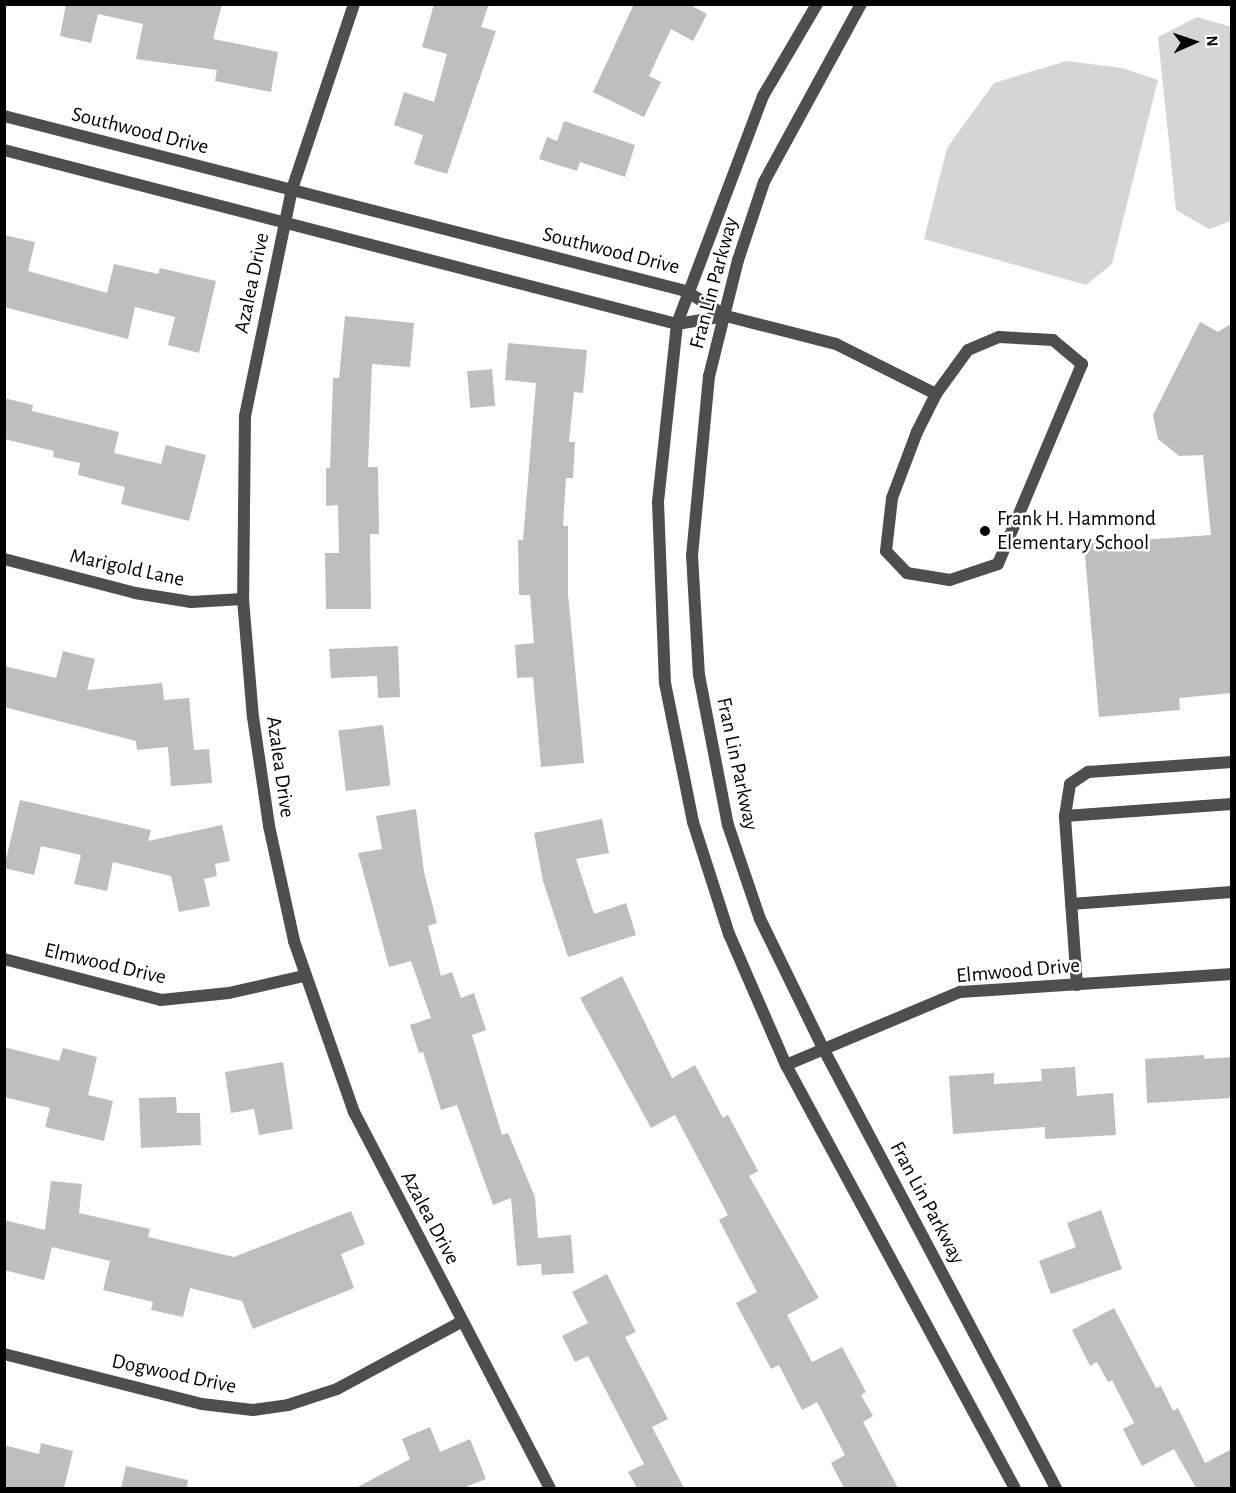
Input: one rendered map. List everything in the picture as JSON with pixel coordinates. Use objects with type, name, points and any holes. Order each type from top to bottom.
[{"type":"street","name":"Azalea Drive","points":[[354,4],[292,189],[245,416],[243,599],[269,826],[304,976],[354,1112],[550,1488]]},
{"type":"street","name":"Fran Lin Parkway","points":[[817,4],[763,96],[686,291],[677,324],[658,502],[665,683],[693,822],[712,885],[786,1065],[1015,1488]]},
{"type":"street","name":"Fran Lin Parkway","points":[[861,4],[764,182],[738,260],[726,316],[709,376],[693,506],[699,675],[719,782],[744,875],[788,981],[1056,1488]]},
{"type":"street","name":"Southwood Drive","points":[[4,116],[686,291],[726,316]]},
{"type":"street","points":[[4,150],[677,324],[726,316],[836,344],[936,394]]},
{"type":"street","points":[[999,337],[1053,340],[1083,364],[998,564],[950,580],[907,573],[886,550],[892,498],[936,394],[968,350],[999,337]]},
{"type":"street","name":"Marigold Lane","points":[[4,559],[135,593],[190,602],[243,599]]},
{"type":"street","points":[[1077,985],[1065,816],[1070,784],[1088,772],[1232,762]]},
{"type":"street","points":[[1065,816],[1232,804]]},
{"type":"street","points":[[1071,904],[1232,892]]},
{"type":"street","name":"Elmwood Drive","points":[[4,959],[161,1000],[229,993],[304,976]]},
{"type":"street","name":"Elmwood Drive","points":[[786,1065],[960,992],[1232,974]]},
{"type":"street","name":"Dogwood Drive","points":[[4,1354],[202,1404],[253,1410],[337,1389],[463,1320]]},
{"type":"shaded area","points":[[1197,17],[1231,27],[1231,221],[1209,229],[1176,210],[1158,37]]},
{"type":"shaded area","points":[[1066,61],[1122,68],[1158,80],[1112,264],[1086,285],[924,239],[947,148],[994,83]]},
{"type":"building","points":[[66,4],[222,4],[213,39],[278,52],[271,92],[215,81],[217,70],[136,59],[143,24],[98,14],[91,43],[60,36]]},
{"type":"building","points":[[434,4],[489,4],[481,27],[496,31],[447,174],[414,164],[423,135],[394,125],[404,92],[434,102],[447,54],[422,47]]},
{"type":"building","points":[[634,4],[688,4],[707,14],[693,41],[671,29],[649,76],[661,82],[644,117],[593,92]]},
{"type":"building","points":[[564,121],[635,145],[625,177],[580,162],[577,171],[539,159],[547,137],[557,141]]},
{"type":"building","points":[[4,235],[35,242],[28,271],[107,293],[114,264],[158,274],[160,268],[216,281],[199,353],[168,345],[175,317],[135,307],[128,339],[4,307]]},
{"type":"building","points":[[345,316],[414,323],[410,367],[372,364],[368,467],[378,467],[379,534],[370,534],[371,609],[326,609],[325,553],[339,553],[338,505],[326,506],[326,468],[330,468],[333,378],[339,378]]},
{"type":"building","points":[[1200,322],[1218,332],[1232,323],[1232,693],[1179,698],[1180,710],[1099,717],[1084,544],[1211,535],[1203,455],[1179,456],[1158,439],[1153,415]]},
{"type":"building","points":[[508,343],[587,350],[583,393],[574,392],[569,442],[575,442],[573,478],[566,478],[563,526],[568,526],[568,594],[584,763],[541,767],[533,677],[517,678],[515,645],[534,643],[530,595],[519,595],[518,540],[523,540],[536,383],[505,380]]},
{"type":"building","points":[[492,369],[495,406],[470,408],[467,371]]},
{"type":"building","points":[[4,398],[33,405],[32,411],[119,432],[114,453],[161,464],[166,445],[206,455],[189,521],[121,504],[125,487],[78,475],[80,463],[53,457],[54,451],[4,439]]},
{"type":"building","points":[[398,646],[400,697],[378,698],[377,676],[331,678],[329,649]]},
{"type":"building","points":[[63,651],[95,659],[87,690],[162,683],[164,700],[189,698],[194,750],[209,749],[212,783],[171,786],[168,747],[137,750],[136,741],[4,707],[4,666],[56,678]]},
{"type":"building","points":[[383,725],[390,786],[346,791],[338,730]]},
{"type":"building","points":[[20,800],[151,830],[148,841],[222,825],[230,861],[215,864],[217,876],[204,879],[210,906],[179,912],[171,876],[113,862],[107,891],[74,884],[81,855],[41,846],[34,875],[4,868]]},
{"type":"building","points":[[416,809],[424,872],[437,923],[428,926],[441,976],[452,972],[461,998],[474,993],[486,1030],[472,1035],[502,1135],[508,1133],[535,1197],[538,1238],[571,1235],[574,1273],[542,1275],[541,1264],[517,1266],[511,1198],[493,1205],[457,1105],[441,1110],[423,1052],[419,1053],[410,1025],[431,1018],[411,961],[389,967],[358,853],[382,849],[376,816]]},
{"type":"building","points":[[602,819],[609,853],[576,859],[594,914],[626,903],[636,935],[568,957],[543,881],[534,833]]},
{"type":"building","points":[[622,976],[672,1078],[695,1065],[723,1118],[728,1115],[758,1171],[749,1176],[819,1298],[787,1315],[812,1362],[842,1347],[866,1392],[861,1395],[873,1416],[863,1422],[898,1488],[844,1488],[831,1463],[845,1455],[817,1402],[802,1410],[779,1365],[771,1369],[736,1303],[757,1292],[719,1220],[728,1215],[675,1115],[651,1128],[580,998]]},
{"type":"building","points":[[4,1047],[59,1061],[63,1048],[97,1057],[88,1095],[113,1101],[104,1141],[45,1127],[50,1108],[4,1097]]},
{"type":"building","points":[[1204,1055],[1204,1059],[1232,1057],[1232,1098],[1147,1103],[1145,1059]]},
{"type":"building","points":[[283,1062],[293,1129],[259,1135],[254,1109],[231,1113],[225,1072]]},
{"type":"building","points":[[1075,1067],[1077,1096],[1113,1093],[1116,1135],[1045,1139],[1045,1127],[953,1134],[949,1076],[994,1073],[994,1084],[1042,1081],[1041,1069]]},
{"type":"building","points":[[176,1097],[177,1113],[200,1113],[201,1145],[141,1148],[139,1098]]},
{"type":"building","points":[[51,1181],[82,1184],[79,1213],[150,1229],[148,1237],[234,1257],[351,1211],[365,1244],[341,1254],[354,1288],[253,1329],[242,1301],[190,1288],[183,1317],[151,1310],[153,1302],[103,1290],[110,1261],[52,1247],[44,1280],[4,1270],[4,1220],[45,1230]]},
{"type":"building","points":[[1101,1210],[1122,1269],[1051,1294],[1039,1261],[1076,1247],[1067,1223]]},
{"type":"building","points":[[607,1274],[636,1332],[625,1337],[668,1419],[652,1427],[684,1488],[637,1488],[628,1472],[644,1464],[588,1356],[575,1362],[562,1336],[588,1323],[572,1292]]},
{"type":"building","points":[[1114,1308],[1156,1388],[1161,1386],[1173,1411],[1178,1408],[1205,1463],[1232,1449],[1232,1488],[1196,1488],[1174,1449],[1142,1466],[1123,1429],[1134,1423],[1112,1380],[1108,1382],[1097,1362],[1090,1366],[1072,1330]]},
{"type":"building","points":[[430,1427],[440,1452],[470,1439],[486,1479],[463,1488],[356,1488],[410,1459],[402,1439]]},
{"type":"building","points":[[41,1443],[73,1451],[64,1488],[4,1488],[4,1445],[39,1454]]},
{"type":"building","points":[[126,1466],[188,1480],[187,1488],[121,1488]]},
{"type":"place","name":"Frank H. Hammond Elementary School","points":[[985,531]]}]
